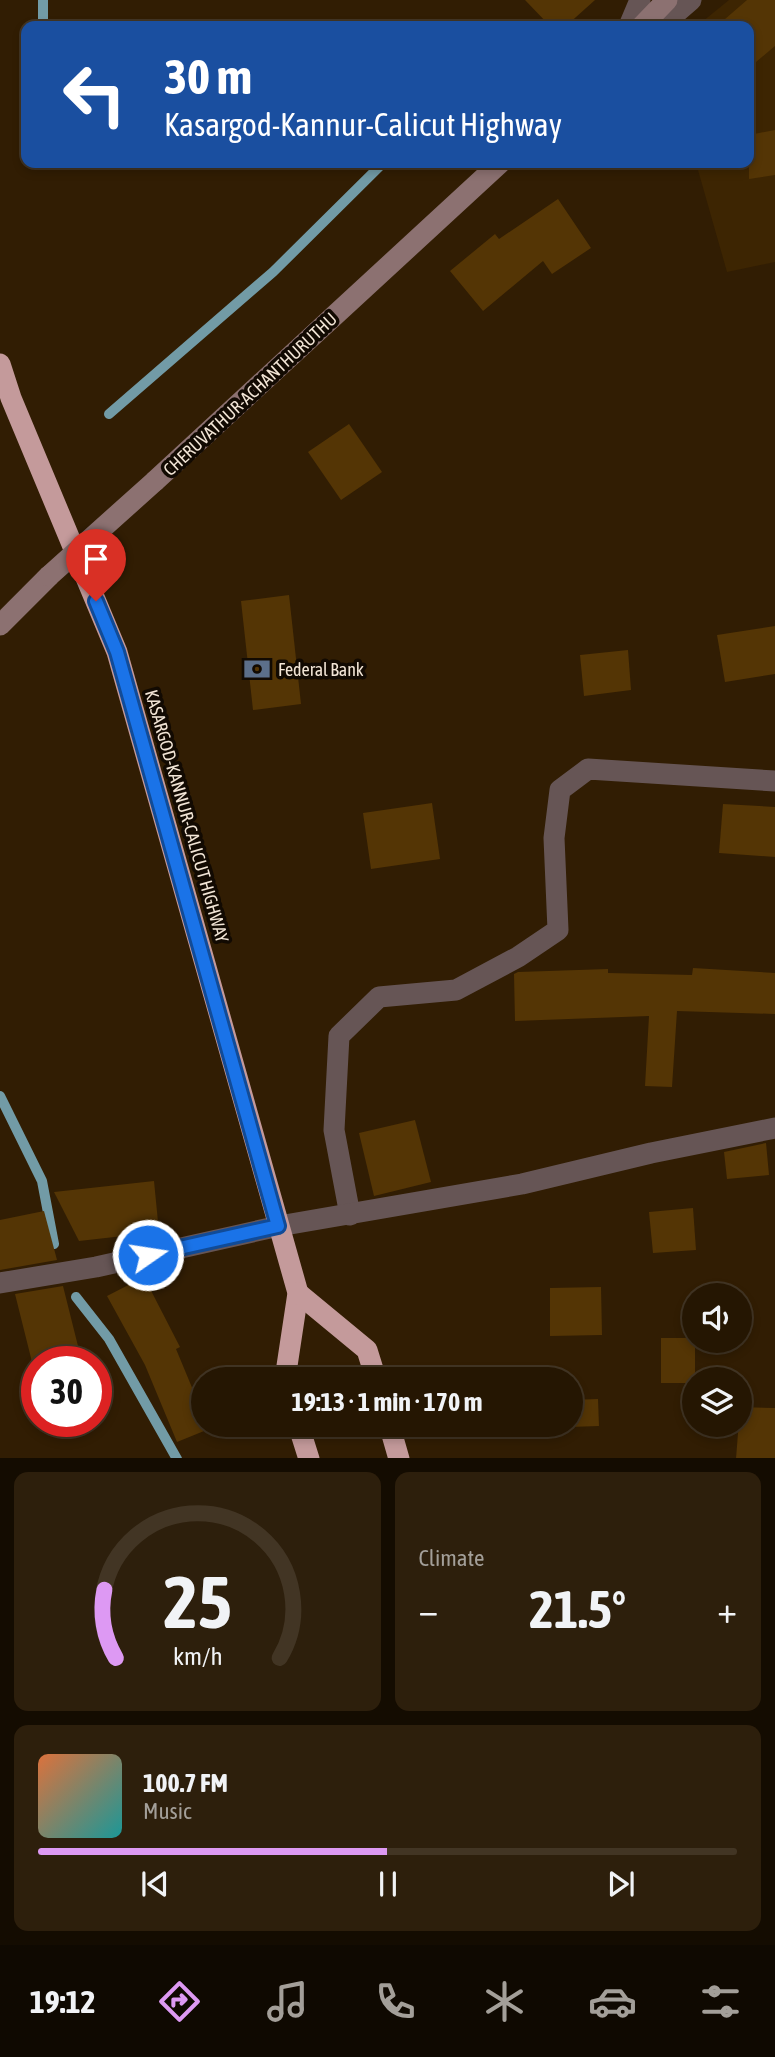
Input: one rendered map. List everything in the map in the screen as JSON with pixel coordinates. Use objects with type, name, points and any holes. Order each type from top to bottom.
[{"type":"highway","name":"KASARGOD-KANNUR-CALICUT HIGHWAY","points":[[0,363],[11,398],[117,652],[298,1293],[287,1367]]},
{"type":"highway","points":[[298,1293],[367,1350],[372,1367]]},
{"type":"highway","points":[[302,1437],[309,1458]]},
{"type":"highway","points":[[393,1437],[399,1458]]},
{"type":"main road","points":[[647,21],[667,0]]},
{"type":"main road","name":"CHERUVATHUR-ACHANTHURUTHU","points":[[0,625],[49,576],[495,168]]},
{"type":"street","points":[[631,21],[640,0]]},
{"type":"street","points":[[667,21],[691,0]]},
{"type":"street","points":[[350,1215],[334,1130],[338,1036],[379,997],[456,990],[518,957],[558,930],[554,838],[559,790],[589,769],[775,781]]},
{"type":"street","points":[[0,1283],[96,1267],[278,1226],[522,1184],[651,1153],[775,1128]]},
{"type":"shaded area","points":[[729,0],[775,0],[775,262],[727,272],[697,168],[754,168],[754,21],[703,21]]},
{"type":"building","points":[[525,0],[595,0],[572,21],[545,21]]},
{"type":"building","points":[[747,0],[775,0],[775,46],[754,64],[754,21],[723,21]]},
{"type":"building","points":[[775,130],[775,175],[749,179],[749,168],[754,168],[754,134]]},
{"type":"building","points":[[558,199],[591,248],[552,274],[543,261],[483,311],[450,271],[495,234],[499,239]]},
{"type":"building","points":[[349,424],[382,472],[341,500],[308,452]]},
{"type":"building","points":[[289,595],[301,704],[253,710],[241,601]]},
{"type":"building","points":[[775,626],[775,674],[725,682],[717,635]]},
{"type":"building","points":[[628,650],[631,690],[584,696],[580,655]]},
{"type":"building","points":[[432,803],[440,859],[371,869],[363,813]]},
{"type":"building","points":[[723,804],[775,807],[775,857],[719,853]]},
{"type":"building","points":[[693,968],[775,973],[775,1014],[677,1011],[672,1087],[645,1086],[649,1016],[515,1021],[514,974],[518,972],[608,969],[608,973],[692,975]]},
{"type":"building","points":[[415,1120],[431,1182],[374,1196],[359,1133]]},
{"type":"building","points":[[766,1143],[769,1175],[727,1179],[724,1152]]},
{"type":"building","points":[[154,1181],[159,1232],[79,1241],[54,1192]]},
{"type":"building","points":[[693,1208],[696,1250],[653,1253],[649,1212]]},
{"type":"building","points":[[44,1211],[57,1260],[0,1270],[0,1220]]},
{"type":"building","points":[[144,1277],[180,1347],[176,1349],[191,1385],[191,1436],[177,1442],[145,1365],[107,1296]]},
{"type":"building","points":[[63,1286],[78,1346],[28,1346],[15,1294]]},
{"type":"building","points":[[601,1287],[602,1335],[550,1336],[550,1288]]},
{"type":"building","points":[[661,1338],[682,1338],[682,1353],[695,1353],[695,1367],[682,1367],[682,1383],[661,1383]]},
{"type":"building","points":[[598,1399],[599,1426],[583,1427],[583,1400]]},
{"type":"building","points":[[752,1407],[775,1408],[775,1458],[736,1458],[738,1437],[752,1437]]},
{"type":"waterway","points":[[43,0],[43,21]]},
{"type":"waterway","points":[[109,414],[273,272],[378,168]]},
{"type":"waterway","points":[[0,1096],[42,1181],[54,1244]]},
{"type":"waterway","points":[[76,1297],[109,1339],[176,1458]]},
{"type":"place","name":"Federal Bank","points":[[257,669]]},
{"type":"route","points":[[96,601],[117,652],[278,1226],[148,1255]]}]
